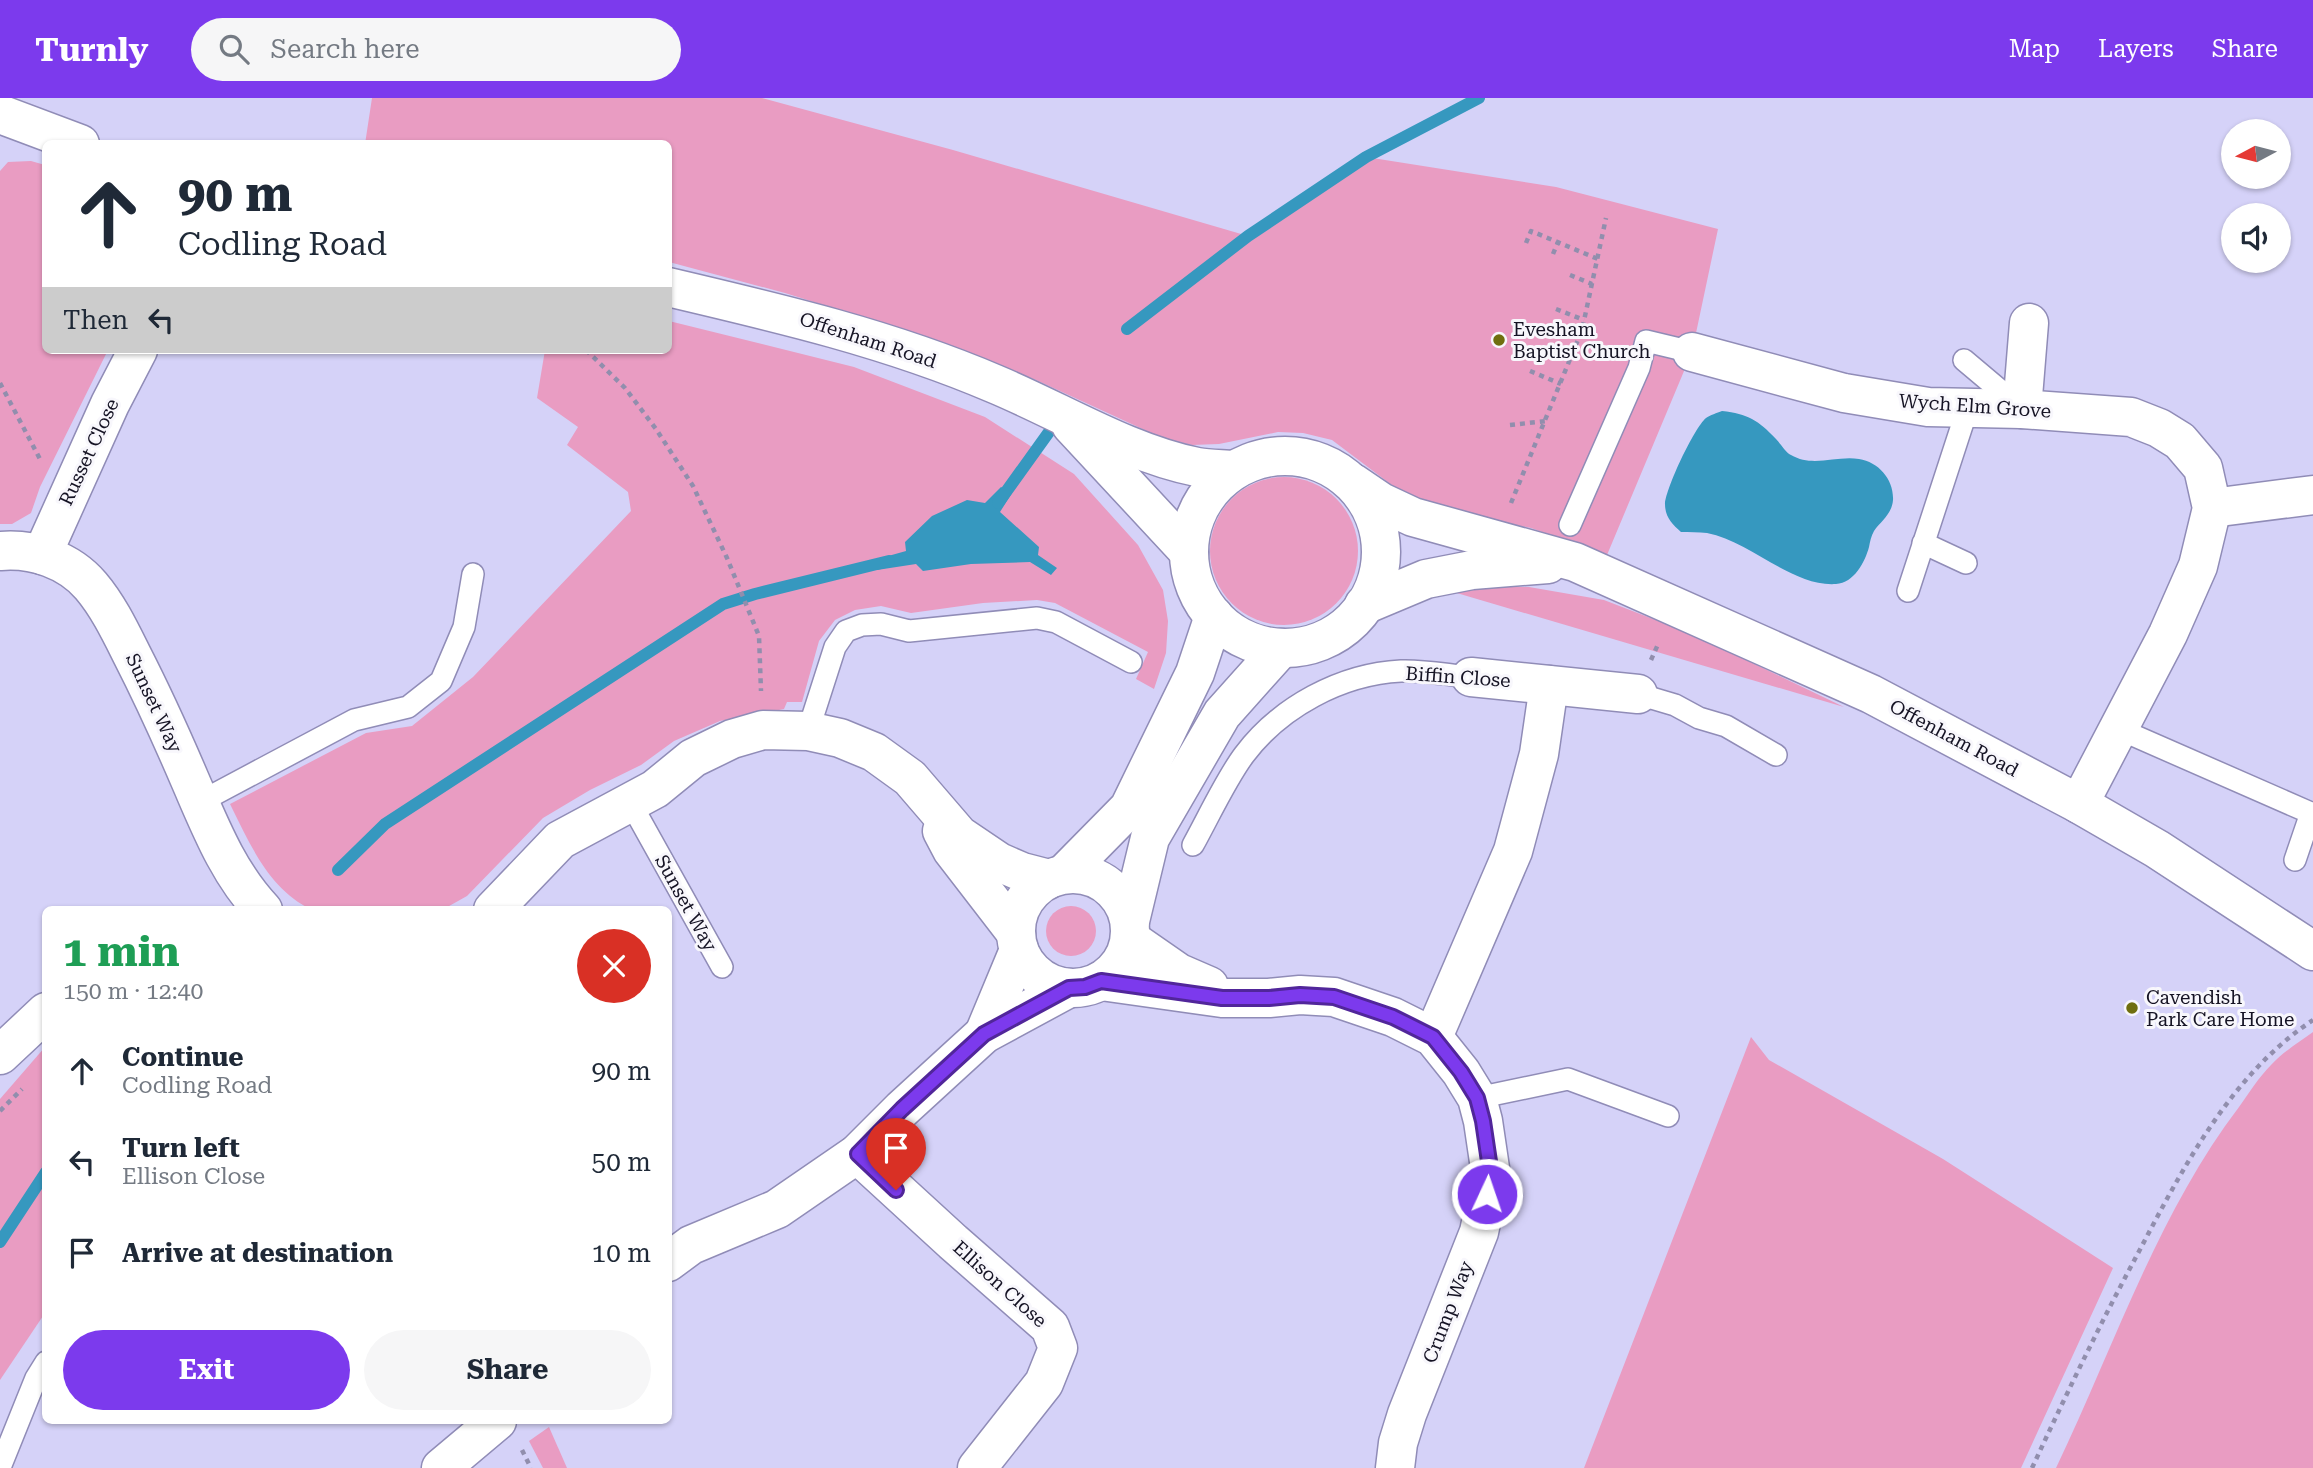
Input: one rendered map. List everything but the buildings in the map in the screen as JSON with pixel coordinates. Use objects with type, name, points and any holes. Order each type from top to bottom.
[{"type":"street","points":[[1,118],[68,140]]},
{"type":"street","name":"Offenham Road","points":[[672,288],[804,319],[897,346],[995,384],[1143,450],[1197,467],[1234,470]]},
{"type":"street","points":[[2022,409],[2029,323]]},
{"type":"street","name":"Wych Elm Grove","points":[[1692,352],[1844,393],[1928,407],[2022,409],[2131,417],[2159,428],[2180,441],[2203,468],[2212,508],[2198,566],[2168,634],[2078,804]]},
{"type":"street","name":"Russet Close","points":[[42,555],[110,404],[136,354]]},
{"type":"street","name":"Offenham Road","points":[[1061,415],[1189,552]]},
{"type":"street","points":[[1296,456],[1327,465],[1353,483],[1372,510],[1381,542],[1378,575],[1364,605],[1349,624],[1328,638],[1305,646],[1281,648],[1256,643],[1233,633],[1214,616],[1200,597],[1192,575],[1189,552],[1194,520],[1209,492],[1234,470],[1264,458],[1296,456]]},
{"type":"street","name":"Offenham Road","points":[[1353,483],[1381,502],[1413,517],[1575,562],[1871,694],[2157,849],[2313,951]]},
{"type":"street","points":[[2212,508],[2313,495]]},
{"type":"street","name":"Sunset Way","points":[[0,551],[12,550],[42,555],[69,566],[91,585],[115,620],[154,698],[226,860],[259,906]]},
{"type":"street","name":"Offenham Road","points":[[1364,605],[1426,579],[1472,570],[1575,562]]},
{"type":"street","points":[[984,1034],[1018,942],[1018,917],[1024,901],[1035,888],[1056,876],[1129,808],[1195,673],[1214,616]]},
{"type":"street","points":[[672,1259],[691,1245],[777,1209],[858,1154],[902,1109],[984,1034],[1115,971],[1125,956],[1150,838],[1222,713],[1281,648]]},
{"type":"street","name":"Biffin Close","points":[[1471,677],[1638,694]]},
{"type":"street","points":[[1433,1037],[1513,851],[1539,754],[1549,685]]},
{"type":"street","points":[[497,906],[560,840],[654,789],[693,758],[732,739],[763,730],[808,731],[840,738],[874,752],[909,778],[959,835],[999,862],[1022,872],[1056,876],[1082,874],[1099,880],[1114,890],[1124,905],[1130,930]]},
{"type":"street","points":[[922,792],[952,850],[1018,942],[1026,965],[1038,977],[1053,985],[1085,985]]},
{"type":"street","name":"Crump Way","points":[[1130,930],[1179,973],[1237,997]]},
{"type":"street","name":"Crump Way","points":[[1085,985],[1222,998],[1300,995],[1334,997],[1393,1017],[1433,1037],[1461,1072],[1477,1098],[1491,1175],[1479,1232],[1407,1414],[1398,1443],[1395,1468]]},
{"type":"street","points":[[0,1055],[42,1016]]},
{"type":"street","name":"Ellison Close","points":[[858,1154],[1050,1327],[1058,1348],[1044,1383],[977,1468]]},
{"type":"street","points":[[441,1468],[493,1424]]},
{"type":"lane","points":[[1570,524],[1639,368],[1646,341],[1692,352]]},
{"type":"lane","points":[[1964,360],[2022,409]]},
{"type":"lane","points":[[1908,591],[1968,407]]},
{"type":"lane","points":[[1923,543],[1966,563]]},
{"type":"lane","points":[[200,802],[354,720],[408,707],[441,681],[464,627],[473,574]]},
{"type":"lane","points":[[808,731],[835,647],[846,631],[862,625],[881,624],[909,631],[1037,618],[1056,622],[1131,662]]},
{"type":"lane","name":"Biffin Close","points":[[1193,845],[1243,756],[1276,720],[1322,691],[1359,678],[1401,671],[1471,677]]},
{"type":"lane","name":"Biffin Close","points":[[1638,694],[1675,705],[1699,718],[1726,726],[1776,755]]},
{"type":"lane","points":[[2119,729],[2312,814],[2295,860]]},
{"type":"lane","name":"Sunset Way","points":[[630,802],[722,967]]},
{"type":"lane","points":[[1477,1098],[1568,1079],[1668,1116]]},
{"type":"lane","points":[[1,1465],[42,1368]]},
{"type":"path","points":[[1495,539],[1547,421],[1584,320],[1606,218]]},
{"type":"path","points":[[1526,243],[1531,230],[1598,259]]},
{"type":"path","points":[[1553,254],[1558,242]]},
{"type":"path","points":[[1570,275],[1592,284]]},
{"type":"path","points":[[1556,309],[1584,320]]},
{"type":"path","points":[[590,354],[625,388],[656,429],[693,486],[727,558],[759,636],[763,730]]},
{"type":"path","points":[[1530,371],[1561,384]]},
{"type":"path","points":[[0,383],[64,505]]},
{"type":"path","points":[[1510,425],[1547,421]]},
{"type":"path","points":[[1638,694],[1673,606]]},
{"type":"path","points":[[2032,1468],[2114,1298],[2188,1160],[2235,1092],[2289,1035],[2313,1020]]},
{"type":"shaded area","points":[[372,98],[762,98],[953,150],[1248,236],[1366,157],[1556,187],[1718,229],[1692,352],[1607,555],[1531,528],[1437,509],[1393,486],[1332,440],[1303,433],[1278,432],[1219,444],[1192,445],[1162,438],[1036,380],[923,336],[785,293],[672,263],[672,140],[366,140]]},
{"type":"shaded area","points":[[31,161],[42,164],[42,354],[106,354],[40,487],[31,513],[12,524],[0,524],[0,171],[8,162]]},
{"type":"shaded area","points":[[672,322],[854,367],[985,417],[1074,474],[1138,545],[1163,590],[1168,621],[1166,653],[1154,689],[1136,679],[1148,652],[1055,603],[1037,600],[983,603],[911,613],[881,606],[855,610],[835,620],[819,641],[802,702],[787,702],[784,709],[720,721],[674,741],[641,765],[590,790],[543,818],[467,896],[449,906],[305,906],[272,878],[245,835],[230,804],[366,733],[412,726],[473,677],[631,511],[628,492],[567,445],[578,427],[537,398],[544,354],[672,354]]},
{"type":"shaded area","points":[[1284,477],[1312,482],[1337,498],[1353,523],[1358,551],[1353,579],[1337,604],[1312,620],[1284,625],[1256,620],[1231,604],[1215,579],[1210,551],[1215,523],[1231,498],[1256,482]]},
{"type":"shaded area","points":[[1529,587],[1604,600],[1692,634],[1844,707],[1450,591]]},
{"type":"shaded area","points":[[1071,906],[1089,913],[1096,931],[1089,949],[1071,956],[1053,949],[1046,931],[1053,913]]},
{"type":"shaded area","points":[[2313,1032],[2313,1468],[2056,1468],[2138,1283],[2184,1192],[2210,1149],[2262,1075],[2281,1056]]},
{"type":"shaded area","points":[[1751,1037],[1769,1060],[1943,1159],[2113,1268],[2021,1468],[1584,1468]]},
{"type":"shaded area","points":[[42,1050],[42,1317],[0,1380],[0,1099]]},
{"type":"shaded area","points":[[549,1427],[567,1468],[543,1468],[529,1441]]},
{"type":"water","points":[[1722,411],[1746,416],[1758,423],[1770,432],[1787,452],[1799,459],[1859,459],[1873,464],[1884,473],[1893,493],[1892,505],[1873,533],[1862,565],[1848,580],[1836,584],[1803,578],[1723,538],[1707,533],[1681,532],[1672,523],[1666,513],[1665,504],[1675,472],[1701,424],[1708,417]]},
{"type":"water","points":[[1001,487],[1012,493],[1000,512],[1039,547],[1038,555],[1057,568],[1051,575],[1030,562],[971,564],[923,571],[916,564],[877,570],[874,560],[906,551],[905,542],[932,516],[967,500],[985,503]]},
{"type":"waterway","points":[[1127,329],[1248,236],[1366,157],[1479,98]]},
{"type":"waterway","points":[[998,503],[1059,418]]},
{"type":"waterway","points":[[338,870],[385,824],[723,604],[889,561]]},
{"type":"waterway","points":[[0,1242],[42,1178]]},
{"type":"place","name":"Evesham Baptist Church","points":[[1499,340]]},
{"type":"place","name":"Cavendish Park Care Home","points":[[2132,1008]]},
{"type":"route","points":[[896,1190],[858,1154],[902,1109],[984,1034],[1069,988],[1085,987],[1101,981],[1222,998],[1300,995],[1334,997],[1393,1017],[1433,1037],[1461,1072],[1477,1098],[1491,1175],[1487,1194]]}]
